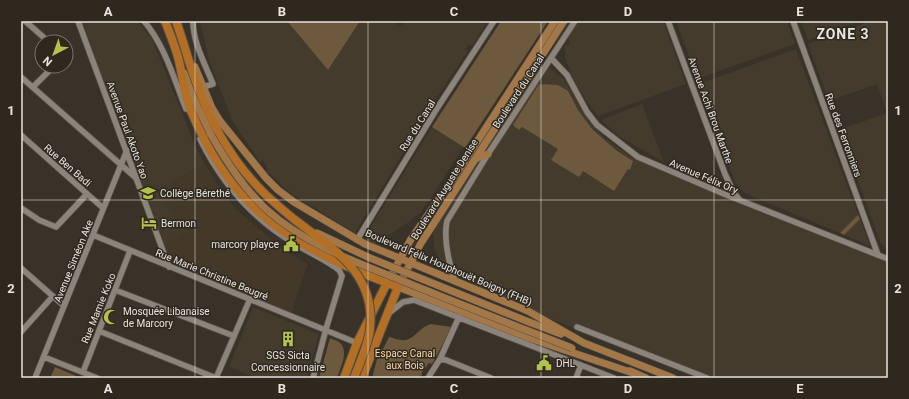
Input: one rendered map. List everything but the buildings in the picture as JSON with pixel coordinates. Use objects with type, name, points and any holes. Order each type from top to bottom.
[{"type":"highway","points":[[165,21],[179,60],[190,114],[213,156],[236,188],[260,214],[314,250],[358,271],[398,287]]},
{"type":"highway","name":"Boulevard Félix Houphouët Boigny (FHB)","points":[[176,21],[194,79],[214,124],[251,178],[262,191],[295,220]]},
{"type":"highway","points":[[295,220],[343,258],[364,285],[368,300],[370,330],[354,378]]},
{"type":"highway","points":[[344,378],[357,343],[387,283]]},
{"type":"highway","name":"Boulevard Auguste Denise","points":[[362,378],[398,287]]},
{"type":"main road","name":"Boulevard du Canal","points":[[387,283],[411,239],[449,185],[555,21]]},
{"type":"main road","name":"Boulevard Auguste Denise","points":[[398,287],[421,243],[564,21]]},
{"type":"main road","name":"Boulevard Félix Houphouët Boigny (FHB)","points":[[182,38],[212,108],[220,121],[266,178],[278,190],[294,202],[356,240],[528,311],[584,343],[673,378]]},
{"type":"main road","points":[[179,60],[192,95],[211,135],[232,169],[255,198],[290,229],[321,246],[374,269],[646,378]]},
{"type":"main road","points":[[475,159],[488,154]]},
{"type":"main road","points":[[295,220],[333,242],[370,258],[584,343]]},
{"type":"main road","points":[[398,287],[529,338],[633,373]]},
{"type":"street","points":[[25,21],[40,34]]},
{"type":"street","name":"Avenue Paul Akoto Yao","points":[[78,21],[127,150],[169,267]]},
{"type":"street","points":[[144,21],[160,43],[210,159],[232,191],[244,205],[277,233],[334,266],[339,270],[342,276],[313,378]]},
{"type":"street","points":[[193,21],[195,40],[213,84],[203,88]]},
{"type":"street","name":"Rue du Canal","points":[[356,240],[436,110],[494,21]]},
{"type":"street","name":"Boulevard du Canal","points":[[455,281],[448,255],[447,221],[488,154],[575,21]]},
{"type":"street","name":"Avenue Achi Brou Marthe","points":[[668,21],[724,174],[734,193],[742,201]]},
{"type":"street","name":"Rue des Ferronniers","points":[[793,21],[878,256]]},
{"type":"street","name":"Avenue Félix Ory","points":[[551,58],[567,75],[597,125],[619,143],[645,160],[742,201],[888,259]]},
{"type":"street","points":[[33,87],[46,74]]},
{"type":"street","points":[[21,77],[138,180]]},
{"type":"street","name":"Rue Ben Badi","points":[[21,135],[103,208]]},
{"type":"street","name":"Avenue Siméon Ake","points":[[36,378],[127,150]]},
{"type":"street","points":[[21,208],[39,220],[56,227],[87,194]]},
{"type":"street","name":"Rue Marie Christine Beugré","points":[[93,235],[169,267],[326,329],[357,343]]},
{"type":"street","name":"Rue Mamie Koko","points":[[83,372],[130,251]]},
{"type":"street","points":[[21,268],[64,306]]},
{"type":"street","points":[[116,290],[234,336]]},
{"type":"street","points":[[21,332],[53,296]]},
{"type":"street","points":[[99,331],[216,378],[250,299]]},
{"type":"street","points":[[387,314],[403,302],[414,300],[614,378]]},
{"type":"street","points":[[428,378],[440,359],[459,317]]},
{"type":"street","points":[[577,327],[707,378]]},
{"type":"street","points":[[44,357],[97,378]]},
{"type":"street","points":[[440,359],[492,378]]},
{"type":"street","points":[[576,378],[581,365]]},
{"type":"shaded area","points":[[82,21],[137,21],[152,39],[195,145],[204,163],[160,191],[163,196],[161,198],[186,230],[165,246]]},
{"type":"shaded area","points":[[200,21],[287,21],[328,70],[360,21],[395,21],[400,26],[405,21],[488,21],[472,46],[469,45],[465,49],[468,51],[435,100],[355,233],[292,194],[266,171],[268,169],[263,160],[260,162],[232,120],[208,57]]},
{"type":"shaded area","points":[[579,21],[663,21],[686,84],[598,116],[583,96],[571,74],[565,56],[565,46],[570,44],[568,38]]},
{"type":"shaded area","points":[[676,21],[787,21],[795,44],[697,79]]},
{"type":"shaded area","points":[[801,21],[859,21],[808,40]]},
{"type":"shaded area","points":[[871,21],[888,21],[888,251],[881,244],[845,142],[839,130],[887,113],[877,84],[829,101],[808,44]]},
{"type":"shaded area","points":[[796,49],[858,215],[840,233],[742,191],[735,182],[699,84]]},
{"type":"shaded area","points":[[541,61],[564,79],[581,109],[594,127],[606,139],[635,159],[740,204],[888,263],[888,378],[698,378],[477,289],[474,283],[460,279],[447,271],[434,248],[433,231]]},
{"type":"shaded area","points":[[642,104],[664,162],[620,137],[601,120]]},
{"type":"shaded area","points":[[432,127],[463,147],[420,213],[375,244],[364,238]]},
{"type":"shaded area","points":[[204,163],[236,209],[285,251],[308,264],[291,314],[174,265],[165,246],[185,230],[161,198],[160,191]]},
{"type":"shaded area","points":[[860,219],[870,246],[844,235]]},
{"type":"shaded area","points":[[253,307],[319,334],[307,378],[256,378],[229,367]]},
{"type":"green space","points":[[287,21],[360,21],[328,70]]},
{"type":"green space","points":[[501,21],[548,21],[465,148],[432,127]]},
{"type":"green space","points":[[539,84],[558,85],[568,91],[578,110],[592,129],[617,151],[633,161],[630,170],[628,169],[614,191],[583,171],[579,177],[551,160],[558,149],[522,127],[519,130],[513,125]]},
{"type":"green space","points":[[858,215],[860,219],[844,235],[840,233]]},
{"type":"green space","name":"Espace Canal aux Bois","points":[[431,324],[452,327],[432,364],[429,363],[422,372],[421,378],[372,378],[380,348],[383,349],[389,337],[399,340],[406,340],[427,325]]},
{"type":"green space","points":[[330,338],[338,341],[342,345],[344,355],[342,365],[337,378],[319,378]]},
{"type":"green space","points":[[55,367],[81,378],[50,378]]},
{"type":"place","name":"Collège Bérethé","points":[[148,193]]},
{"type":"place","name":"Bermon","points":[[149,223]]},
{"type":"place","name":"marcory playce","points":[[291,244]]},
{"type":"place","name":"Mosquée Libanaise de Marcory","points":[[111,317]]},
{"type":"place","name":"SGS Sicta Concessionnaire","points":[[288,339]]},
{"type":"place","name":"DHL","points":[[544,363]]},
{"type":"district","name":"ZONE 3","points":[[843,34]]}]
